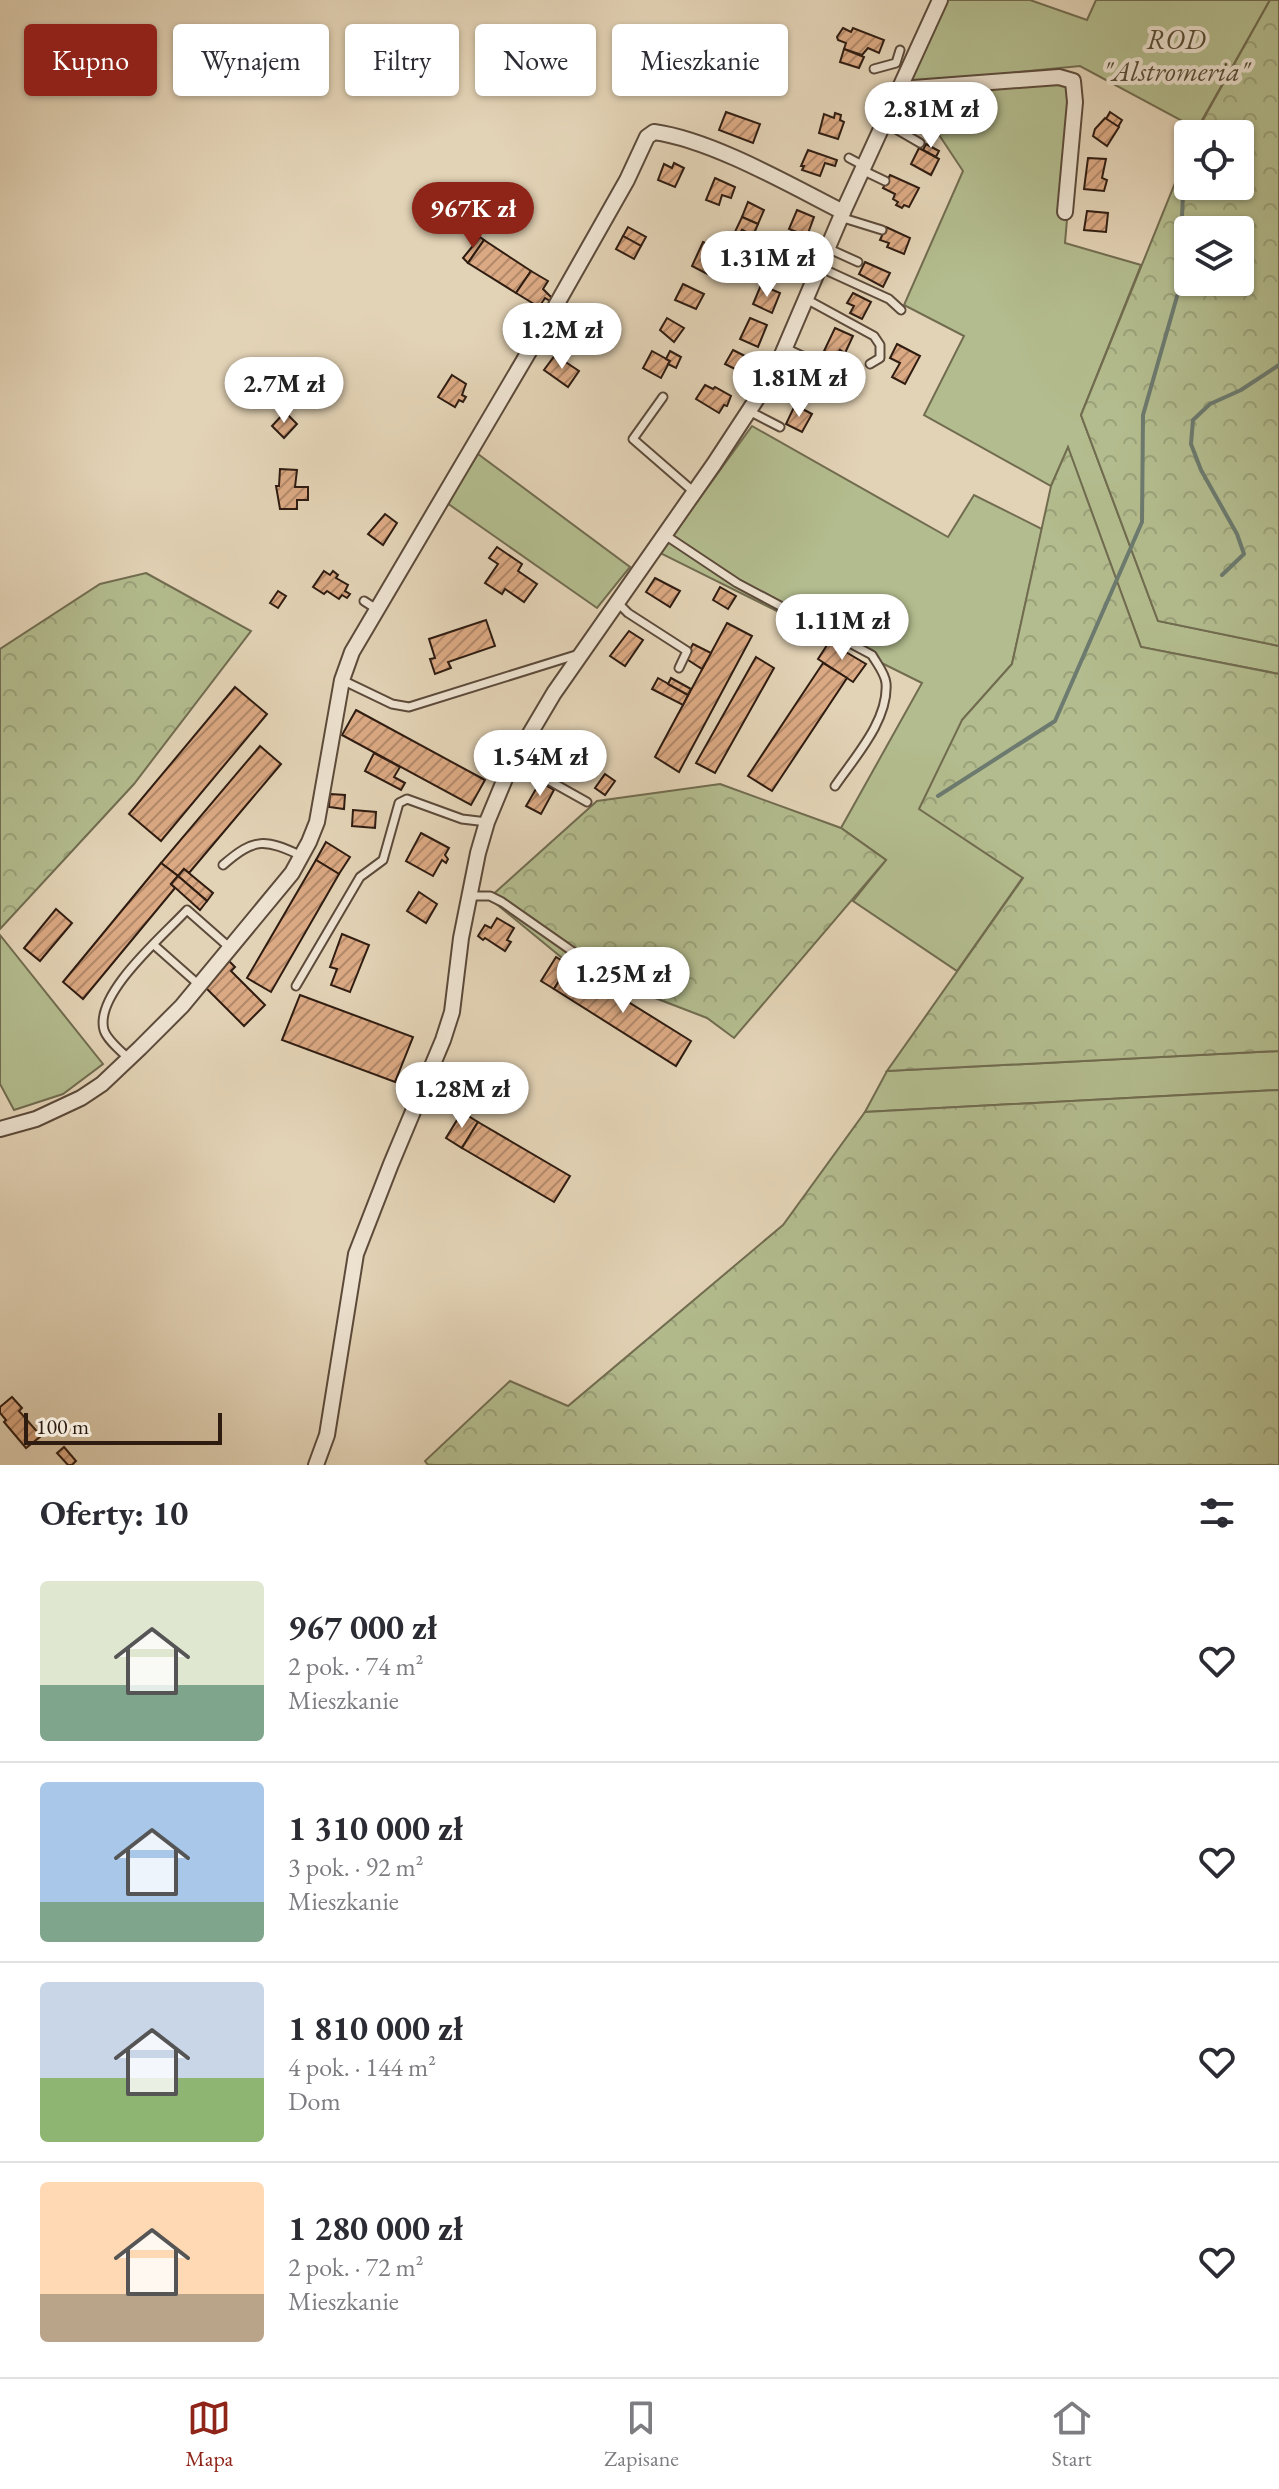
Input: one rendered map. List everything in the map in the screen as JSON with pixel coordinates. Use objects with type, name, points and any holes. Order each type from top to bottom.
[{"type":"street","points":[[316,1465],[327,1435],[356,1254],[452,1012],[461,938],[487,822],[514,761],[581,653],[775,371],[900,89],[902,66],[940,0]]},
{"type":"street","points":[[900,89],[1059,77],[1073,81],[1075,102],[1065,212]]},
{"type":"street","points":[[0,1129],[36,1119],[81,1098],[102,1084],[182,1006],[292,873],[317,822],[342,680],[352,652],[544,327],[627,180],[647,137],[654,132],[686,139],[750,166],[842,215]]},
{"type":"lane","points":[[874,69],[902,66],[900,50]]},
{"type":"lane","points":[[884,122],[920,143]]},
{"type":"lane","points":[[849,158],[885,181]]},
{"type":"lane","points":[[842,215],[882,230]]},
{"type":"lane","points":[[827,248],[858,262]]},
{"type":"lane","points":[[819,267],[889,299],[901,310]]},
{"type":"lane","points":[[805,299],[874,336],[880,345],[880,358],[870,364]]},
{"type":"lane","points":[[784,347],[841,374]]},
{"type":"lane","points":[[663,397],[633,439],[694,492]]},
{"type":"lane","points":[[749,411],[780,427]]},
{"type":"lane","points":[[663,534],[737,583],[872,655],[886,682],[884,701],[876,723],[835,786]]},
{"type":"lane","points":[[364,601],[378,610]]},
{"type":"lane","points":[[617,602],[628,613],[687,651],[679,668]]},
{"type":"lane","points":[[342,680],[392,704],[409,707],[581,653]]},
{"type":"lane","points":[[514,761],[587,802]]},
{"type":"lane","points":[[296,986],[360,877],[383,860],[399,803],[407,799],[462,819],[487,822]]},
{"type":"lane","points":[[223,865],[240,850],[256,842],[271,842],[302,856]]},
{"type":"lane","points":[[470,896],[490,896],[502,902],[572,951]]},
{"type":"lane","points":[[128,1058],[104,1033],[103,1013],[112,990],[154,945],[187,910],[231,948]]},
{"type":"lane","points":[[154,945],[198,984]]},
{"type":"green space","name":"ROD \"Alstromeria\"","points":[[948,0],[1030,0],[1087,20],[1096,0],[1270,0],[1202,120],[1180,120],[1080,66],[909,83]]},
{"type":"green space","points":[[1270,0],[1279,0],[1279,646],[1158,621],[1081,415],[1174,186],[1174,200],[1254,200],[1254,120],[1203,120]]},
{"type":"green space","points":[[1079,77],[1065,243],[1141,265],[1081,415],[1158,621],[1279,646],[1279,674],[1141,647],[1068,448],[1051,486],[924,415],[964,336],[904,305],[963,171],[910,91]]},
{"type":"green space","points":[[752,426],[948,537],[974,495],[1042,529],[1012,664],[962,720],[1023,877],[957,971],[853,901],[886,860],[841,828],[922,683],[660,553]]},
{"type":"green space","points":[[1068,447],[1141,647],[1279,674],[1279,1051],[887,1071],[1023,878],[919,809],[962,720],[1012,664],[1051,486]]},
{"type":"green space","points":[[478,454],[630,567],[597,608],[447,503]]},
{"type":"green space","points":[[146,573],[251,631],[134,784],[0,929],[0,649],[100,584]]},
{"type":"green space","points":[[720,784],[841,828],[886,860],[734,1038],[707,1018],[572,966],[489,898],[597,801]]},
{"type":"green space","points":[[0,935],[103,1064],[63,1094],[14,1110],[0,1084]]},
{"type":"green space","points":[[1279,1051],[1279,1090],[865,1112],[887,1071]]},
{"type":"green space","points":[[1279,1090],[1279,1465],[428,1465],[425,1461],[510,1381],[568,1406],[783,1225],[865,1112]]},
{"type":"building","points":[[843,28],[851,32],[853,28],[884,40],[879,53],[868,48],[862,55],[844,49],[846,43],[837,37]]},
{"type":"building","points":[[844,49],[864,57],[859,68],[840,62]]},
{"type":"building","points":[[726,112],[760,124],[753,143],[719,130]]},
{"type":"building","points":[[1110,112],[1122,120],[1118,127],[1106,119]]},
{"type":"building","points":[[835,113],[841,115],[840,120],[844,122],[838,139],[819,133],[824,114],[834,118]]},
{"type":"building","points":[[1105,118],[1119,127],[1107,146],[1093,136]]},
{"type":"building","points":[[926,144],[939,151],[936,157],[923,150]]},
{"type":"building","points":[[919,148],[939,159],[931,175],[911,164]]},
{"type":"building","points":[[808,150],[837,160],[835,166],[825,163],[820,176],[802,170]]},
{"type":"building","points":[[1088,158],[1106,159],[1102,178],[1107,180],[1104,191],[1084,189]]},
{"type":"building","points":[[674,163],[684,168],[675,187],[658,180],[664,164],[672,168]]},
{"type":"building","points":[[890,175],[919,188],[909,207],[896,205],[898,202],[893,199],[895,194],[883,188]]},
{"type":"building","points":[[715,178],[735,187],[731,198],[722,195],[719,205],[706,200]]},
{"type":"building","points":[[748,202],[764,210],[758,224],[742,217]]},
{"type":"building","points":[[797,210],[814,217],[807,236],[789,229]]},
{"type":"building","points":[[1087,211],[1108,213],[1106,232],[1084,230]]},
{"type":"building","points":[[742,217],[758,224],[753,236],[742,230],[737,241],[732,238]]},
{"type":"building","points":[[628,227],[646,237],[641,246],[623,236]]},
{"type":"building","points":[[886,227],[910,238],[904,254],[887,247],[889,243],[880,240]]},
{"type":"building","points":[[742,230],[752,235],[748,244],[738,239]]},
{"type":"building","points":[[623,236],[641,246],[634,259],[616,249]]},
{"type":"building","points":[[480,237],[484,240],[468,263],[463,258]]},
{"type":"building","points":[[484,240],[531,271],[516,293],[468,263]]},
{"type":"building","points":[[776,241],[798,250],[790,269],[771,261]]},
{"type":"building","points":[[703,242],[717,249],[711,261],[717,264],[711,276],[692,266]]},
{"type":"building","points":[[865,262],[890,273],[883,287],[859,274]]},
{"type":"building","points":[[531,271],[548,281],[543,289],[552,298],[550,301],[545,298],[539,307],[516,293]]},
{"type":"building","points":[[683,284],[704,294],[696,309],[675,300]]},
{"type":"building","points":[[761,285],[780,293],[772,313],[753,304]]},
{"type":"building","points":[[853,293],[871,302],[862,319],[850,313],[854,306],[847,303]]},
{"type":"building","points":[[580,309],[598,319],[585,340],[567,329]]},
{"type":"building","points":[[667,318],[684,328],[674,342],[660,330]]},
{"type":"building","points":[[750,318],[767,325],[758,347],[740,339]]},
{"type":"building","points":[[835,328],[853,336],[845,353],[840,350],[836,357],[824,351]]},
{"type":"building","points":[[897,344],[920,356],[905,384],[892,377],[900,363],[890,358]]},
{"type":"building","points":[[733,350],[749,358],[741,372],[725,364]]},
{"type":"building","points":[[652,351],[670,361],[661,378],[643,368]]},
{"type":"building","points":[[670,351],[681,357],[676,368],[666,359]]},
{"type":"building","points":[[555,355],[579,371],[568,387],[544,370]]},
{"type":"building","points":[[813,371],[828,379],[817,399],[802,391]]},
{"type":"building","points":[[452,375],[466,384],[462,395],[466,397],[463,402],[459,400],[455,407],[438,397]]},
{"type":"building","points":[[705,385],[731,396],[727,406],[724,405],[719,413],[696,399]]},
{"type":"building","points":[[795,405],[812,414],[802,432],[786,424]]},
{"type":"building","points":[[285,412],[297,424],[284,438],[272,426]]},
{"type":"building","points":[[280,469],[297,470],[295,487],[308,487],[308,500],[297,500],[297,509],[280,509],[276,486],[279,486]]},
{"type":"building","points":[[385,514],[397,523],[383,545],[368,534]]},
{"type":"building","points":[[497,547],[522,564],[518,571],[537,584],[524,602],[505,589],[502,594],[485,583],[498,564],[489,558]]},
{"type":"building","points":[[324,571],[330,575],[333,571],[338,575],[336,578],[348,585],[345,591],[350,594],[347,598],[342,595],[339,599],[313,587]]},
{"type":"building","points":[[655,578],[680,591],[670,607],[646,592]]},
{"type":"building","points":[[720,587],[736,596],[728,609],[713,600]]},
{"type":"building","points":[[278,591],[286,596],[278,608],[270,603]]},
{"type":"building","points":[[486,620],[495,646],[448,662],[451,668],[435,674],[430,659],[435,658],[429,639]]},
{"type":"building","points":[[727,623],[752,636],[679,772],[655,757]]},
{"type":"building","points":[[629,631],[643,640],[625,666],[610,656]]},
{"type":"building","points":[[829,642],[866,664],[853,682],[818,659]]},
{"type":"building","points":[[693,644],[711,653],[702,669],[685,658]]},
{"type":"building","points":[[756,657],[774,668],[715,773],[696,763]]},
{"type":"building","points":[[823,663],[847,678],[772,791],[748,776]]},
{"type":"building","points":[[658,678],[688,695],[683,705],[652,689]]},
{"type":"building","points":[[671,678],[691,689],[688,695],[668,684]]},
{"type":"building","points":[[235,687],[267,714],[161,841],[129,814]]},
{"type":"building","points":[[356,710],[485,780],[471,805],[342,735]]},
{"type":"building","points":[[553,736],[580,750],[583,760],[580,764],[570,768],[543,753]]},
{"type":"building","points":[[260,746],[281,764],[189,873],[184,869],[178,876],[161,863]]},
{"type":"building","points":[[374,753],[400,767],[394,777],[405,783],[401,790],[365,771]]},
{"type":"building","points":[[605,774],[615,781],[605,795],[595,788]]},
{"type":"building","points":[[540,782],[554,790],[541,814],[526,806]]},
{"type":"building","points":[[330,794],[345,795],[344,809],[329,807]]},
{"type":"building","points":[[353,810],[376,812],[375,828],[352,826]]},
{"type":"building","points":[[421,833],[449,848],[445,855],[448,859],[446,863],[442,860],[433,876],[406,861]]},
{"type":"building","points":[[326,842],[350,857],[339,874],[316,860]]},
{"type":"building","points":[[316,860],[339,874],[271,992],[247,978]]},
{"type":"building","points":[[161,863],[178,876],[171,884],[175,888],[83,999],[63,982]]},
{"type":"building","points":[[184,869],[213,893],[207,901],[178,876]]},
{"type":"building","points":[[178,876],[207,901],[200,910],[171,884]]},
{"type":"building","points":[[419,892],[437,904],[426,923],[407,911]]},
{"type":"building","points":[[56,909],[72,923],[40,961],[24,948]]},
{"type":"building","points":[[497,918],[514,928],[505,951],[478,936],[485,925],[491,928]]},
{"type":"building","points":[[342,934],[369,945],[350,992],[331,985],[337,969],[330,967]]},
{"type":"building","points":[[556,957],[569,965],[554,989],[541,981]]},
{"type":"building","points":[[229,961],[235,967],[231,971],[265,1005],[244,1026],[204,986]]},
{"type":"building","points":[[569,965],[691,1041],[676,1066],[554,989]]},
{"type":"building","points":[[300,995],[413,1037],[395,1082],[282,1040]]},
{"type":"building","points":[[462,1112],[478,1122],[462,1148],[446,1138]]},
{"type":"building","points":[[478,1122],[570,1176],[554,1202],[462,1148]]},
{"type":"building","points":[[12,1397],[22,1408],[19,1411],[41,1436],[26,1448],[0,1413],[0,1407]]},
{"type":"building","points":[[64,1447],[76,1461],[72,1465],[68,1465],[57,1453]]},
{"type":"waterway","points":[[938,796],[1055,721],[1142,522],[1143,415],[1178,293],[1183,200]]},
{"type":"waterway","points":[[1222,575],[1244,554],[1191,444],[1193,420],[1210,404],[1241,390],[1279,365]]}]
